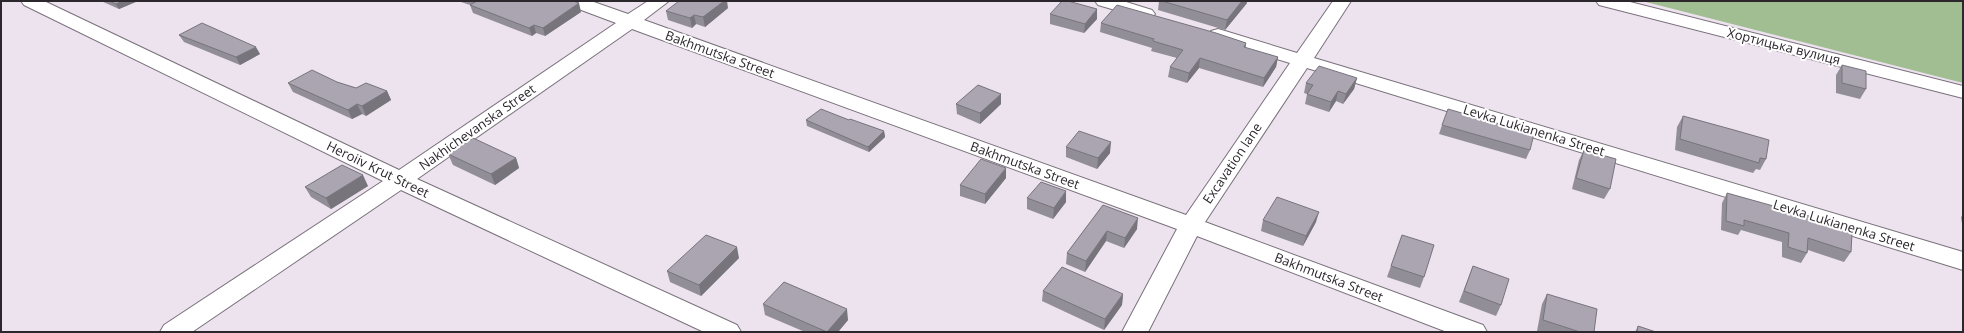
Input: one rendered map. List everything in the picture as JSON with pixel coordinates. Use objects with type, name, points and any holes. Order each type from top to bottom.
[{"type":"street","name":"Heroiiv Krut Street","points":[[30,1],[400,180],[728,332]]},
{"type":"street","name":"Bakhmutska Street","points":[[574,1],[1191,225],[1474,332]]},
{"type":"street","name":"Nakhichevanska Street","points":[[173,332],[400,180],[660,1]]},
{"type":"street","points":[[1104,1],[1164,19]]},
{"type":"street","name":"Excavation lane","points":[[1135,332],[1191,225],[1342,1]]},
{"type":"street","name":"Хортицька вулиця","points":[[1606,1],[1963,92]]},
{"type":"street","name":"Levka Lukianenka Street","points":[[1202,30],[1963,261]]},
{"type":"green space","points":[[1642,1],[1963,1],[1963,83]]},
{"type":"building","points":[[109,1],[123,1],[116,4]]},
{"type":"building","points":[[477,1],[573,1],[579,3],[543,28],[534,25],[529,28],[470,5]]},
{"type":"building","points":[[679,1],[724,1],[703,17],[694,15],[690,18],[666,11]]},
{"type":"building","points":[[1062,1],[1068,1],[1097,9],[1085,24],[1050,14]]},
{"type":"building","points":[[1162,1],[1242,1],[1227,20]]},
{"type":"building","points":[[1117,5],[1216,33],[1246,43],[1244,47],[1278,57],[1264,78],[1200,58],[1189,73],[1170,67],[1183,50],[1153,41],[1154,39],[1101,23]]},
{"type":"building","points":[[202,23],[256,47],[236,57],[179,35]]},
{"type":"building","points":[[1842,65],[1866,71],[1866,89],[1842,83]]},
{"type":"building","points":[[1319,66],[1357,78],[1346,94],[1338,91],[1331,102],[1307,94],[1313,85],[1306,83]]},
{"type":"building","points":[[312,70],[337,82],[356,88],[366,83],[387,91],[362,106],[357,104],[348,110],[288,83]]},
{"type":"building","points":[[978,85],[1001,94],[980,113],[956,104]]},
{"type":"building","points":[[821,109],[884,131],[868,147],[806,120]]},
{"type":"building","points":[[1448,109],[1534,134],[1530,150],[1442,125]]},
{"type":"building","points":[[1683,116],[1769,140],[1766,159],[1760,158],[1759,163],[1680,139]]},
{"type":"building","points":[[1079,131],[1111,142],[1098,158],[1066,147]]},
{"type":"building","points":[[473,138],[516,158],[491,174],[448,154]]},
{"type":"building","points":[[1584,150],[1616,159],[1610,189],[1576,178]]},
{"type":"building","points":[[981,159],[1006,168],[985,194],[960,185]]},
{"type":"building","points":[[342,165],[363,175],[326,198],[305,187]]},
{"type":"building","points":[[1041,182],[1066,191],[1054,208],[1027,198]]},
{"type":"building","points":[[1727,193],[1809,216],[1809,220],[1852,233],[1851,252],[1808,238],[1807,253],[1788,247],[1789,233],[1744,220],[1744,226],[1726,221]]},
{"type":"building","points":[[1277,197],[1319,212],[1306,236],[1263,220]]},
{"type":"building","points":[[1103,205],[1138,218],[1125,238],[1107,231],[1086,261],[1067,253]]},
{"type":"building","points":[[706,235],[737,247],[699,285],[667,271]]},
{"type":"building","points":[[1402,235],[1434,245],[1424,277],[1391,266]]},
{"type":"building","points":[[1473,266],[1509,279],[1501,305],[1464,291]]},
{"type":"building","points":[[1062,267],[1123,294],[1105,319],[1043,291]]},
{"type":"building","points":[[784,282],[847,309],[827,332],[763,304]]},
{"type":"building","points":[[1547,294],[1597,309],[1594,332],[1580,332],[1543,320]]},
{"type":"building","points":[[1638,326],[1656,332],[1637,332]]}]
